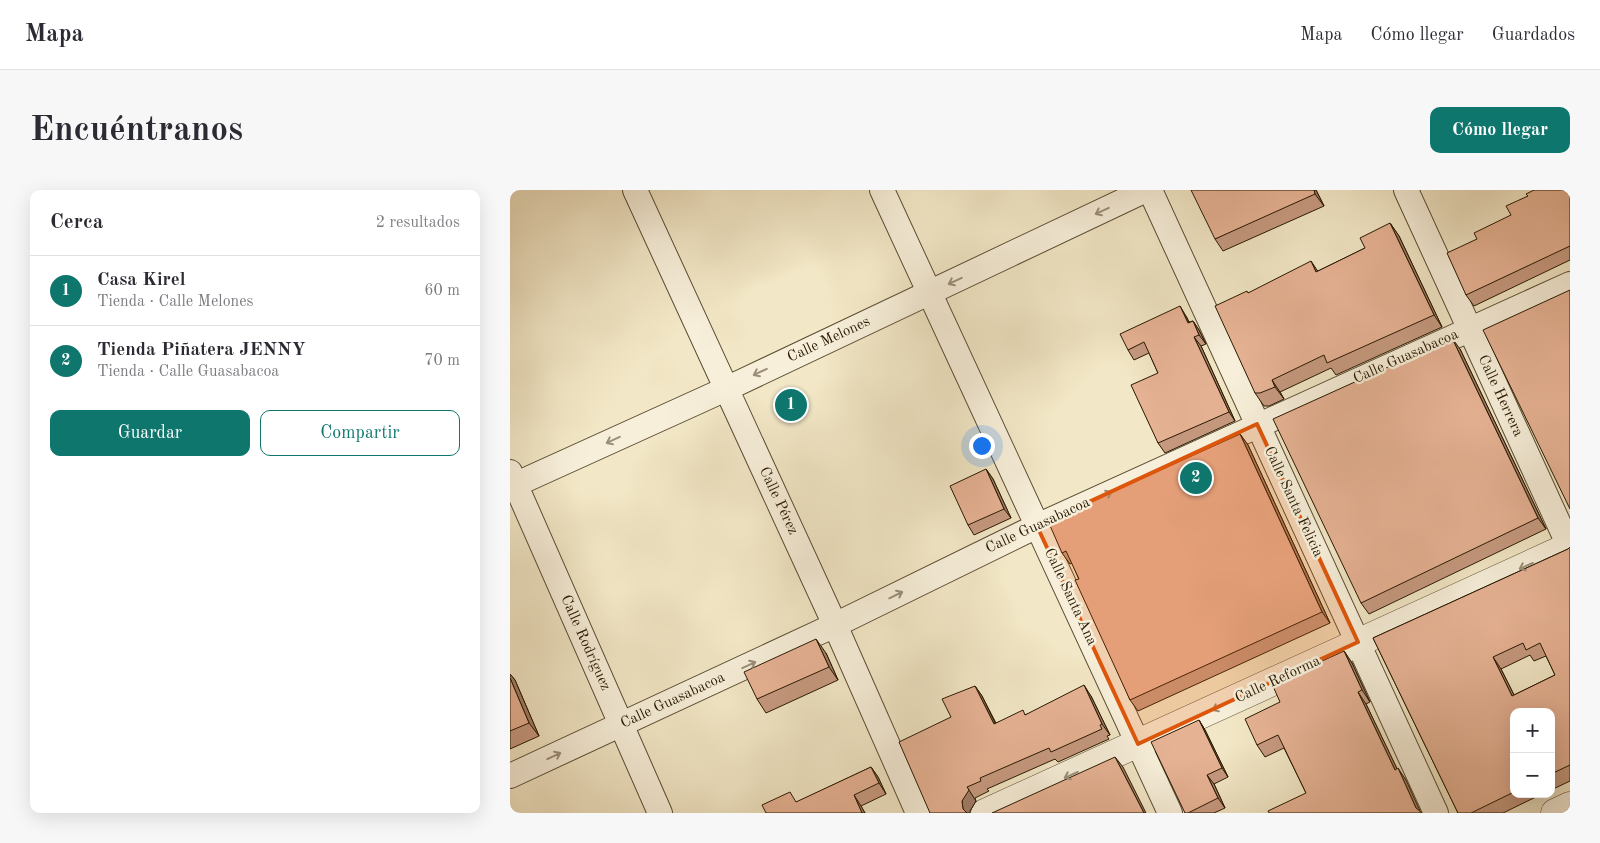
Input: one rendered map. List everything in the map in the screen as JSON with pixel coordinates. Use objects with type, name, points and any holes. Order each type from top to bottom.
[{"type":"street","name":"Calle Pérez","points":[[635,190],[835,626],[918,813]]},
{"type":"street","name":"Calle Santa Ana","points":[[882,190],[1170,813]]},
{"type":"street","name":"Calle Melones","points":[[512,482],[726,388],[1148,190]]},
{"type":"street","name":"Calle Santa Felicia","points":[[1148,190],[1436,813]]},
{"type":"street","name":"Calle Herrera","points":[[1406,190],[1570,547]]},
{"type":"street","name":"Calle Guasabacoa","points":[[510,776],[835,626],[1037,526],[1257,424],[1570,284]]},
{"type":"street","name":"Calle Rodríguez","points":[[512,482],[660,813]]},
{"type":"street","name":"Calle Reforma","points":[[985,813],[1570,547]]},
{"type":"street","points":[[1555,813],[1570,806]]},
{"type":"highlighted area","points":[[1257,424],[1358,642],[1138,744],[1037,526]]},
{"type":"building","points":[[1191,190],[1314,190],[1315,194],[1215,239]]},
{"type":"building","points":[[1534,190],[1570,190],[1570,246],[1466,295],[1447,253],[1477,239],[1474,233],[1511,215],[1506,206],[1528,196],[1526,194]]},
{"type":"building","points":[[1390,223],[1434,315],[1327,363],[1324,355],[1272,380],[1275,387],[1255,393],[1215,306],[1247,291],[1248,293],[1311,261],[1316,272],[1365,248],[1360,238]]},
{"type":"building","points":[[1570,290],[1570,509],[1483,330]]},
{"type":"building","points":[[1180,306],[1188,323],[1193,321],[1199,335],[1194,337],[1229,412],[1158,443],[1131,385],[1158,373],[1144,342],[1128,350],[1120,334]]},
{"type":"building","points":[[1452,338],[1538,518],[1361,603],[1273,419]]},
{"type":"building","points":[[1240,434],[1322,612],[1130,700],[1075,580],[1079,579],[1066,551],[1062,553],[1048,521]]},
{"type":"building","points":[[986,469],[1004,509],[968,525],[950,486]]},
{"type":"building","points":[[1570,547],[1570,765],[1555,772],[1555,708],[1510,708],[1510,794],[1471,813],[1458,813],[1373,638]],"holes":[[[1523,643],[1526,650],[1540,643],[1555,675],[1512,696],[1493,657]]]},
{"type":"building","points":[[816,639],[829,667],[757,699],[744,672]]},
{"type":"building","points":[[1344,651],[1362,690],[1358,692],[1395,770],[1398,768],[1416,808],[1422,813],[1269,813],[1268,811],[1306,793],[1278,735],[1257,745],[1245,719],[1280,702],[1272,684]]},
{"type":"building","points":[[510,678],[529,723],[510,731]]},
{"type":"building","points":[[1084,685],[1102,724],[1100,725],[1102,729],[1051,752],[1049,748],[980,778],[981,781],[967,787],[969,790],[962,801],[963,809],[967,813],[930,813],[899,742],[951,717],[942,699],[975,686],[994,724],[1023,710],[1025,715]]},
{"type":"building","points":[[1199,720],[1222,768],[1207,775],[1218,798],[1185,813],[1151,742]]},
{"type":"building","points":[[1115,757],[1144,813],[992,813]]},
{"type":"building","points":[[871,767],[879,783],[854,795],[862,813],[766,813],[762,805],[790,792],[796,802]]},
{"type":"place","name":"Casa Kirel","points":[[791,405]]},
{"type":"place","name":"Tienda Piñatera JENNY","points":[[1196,478]]}]
